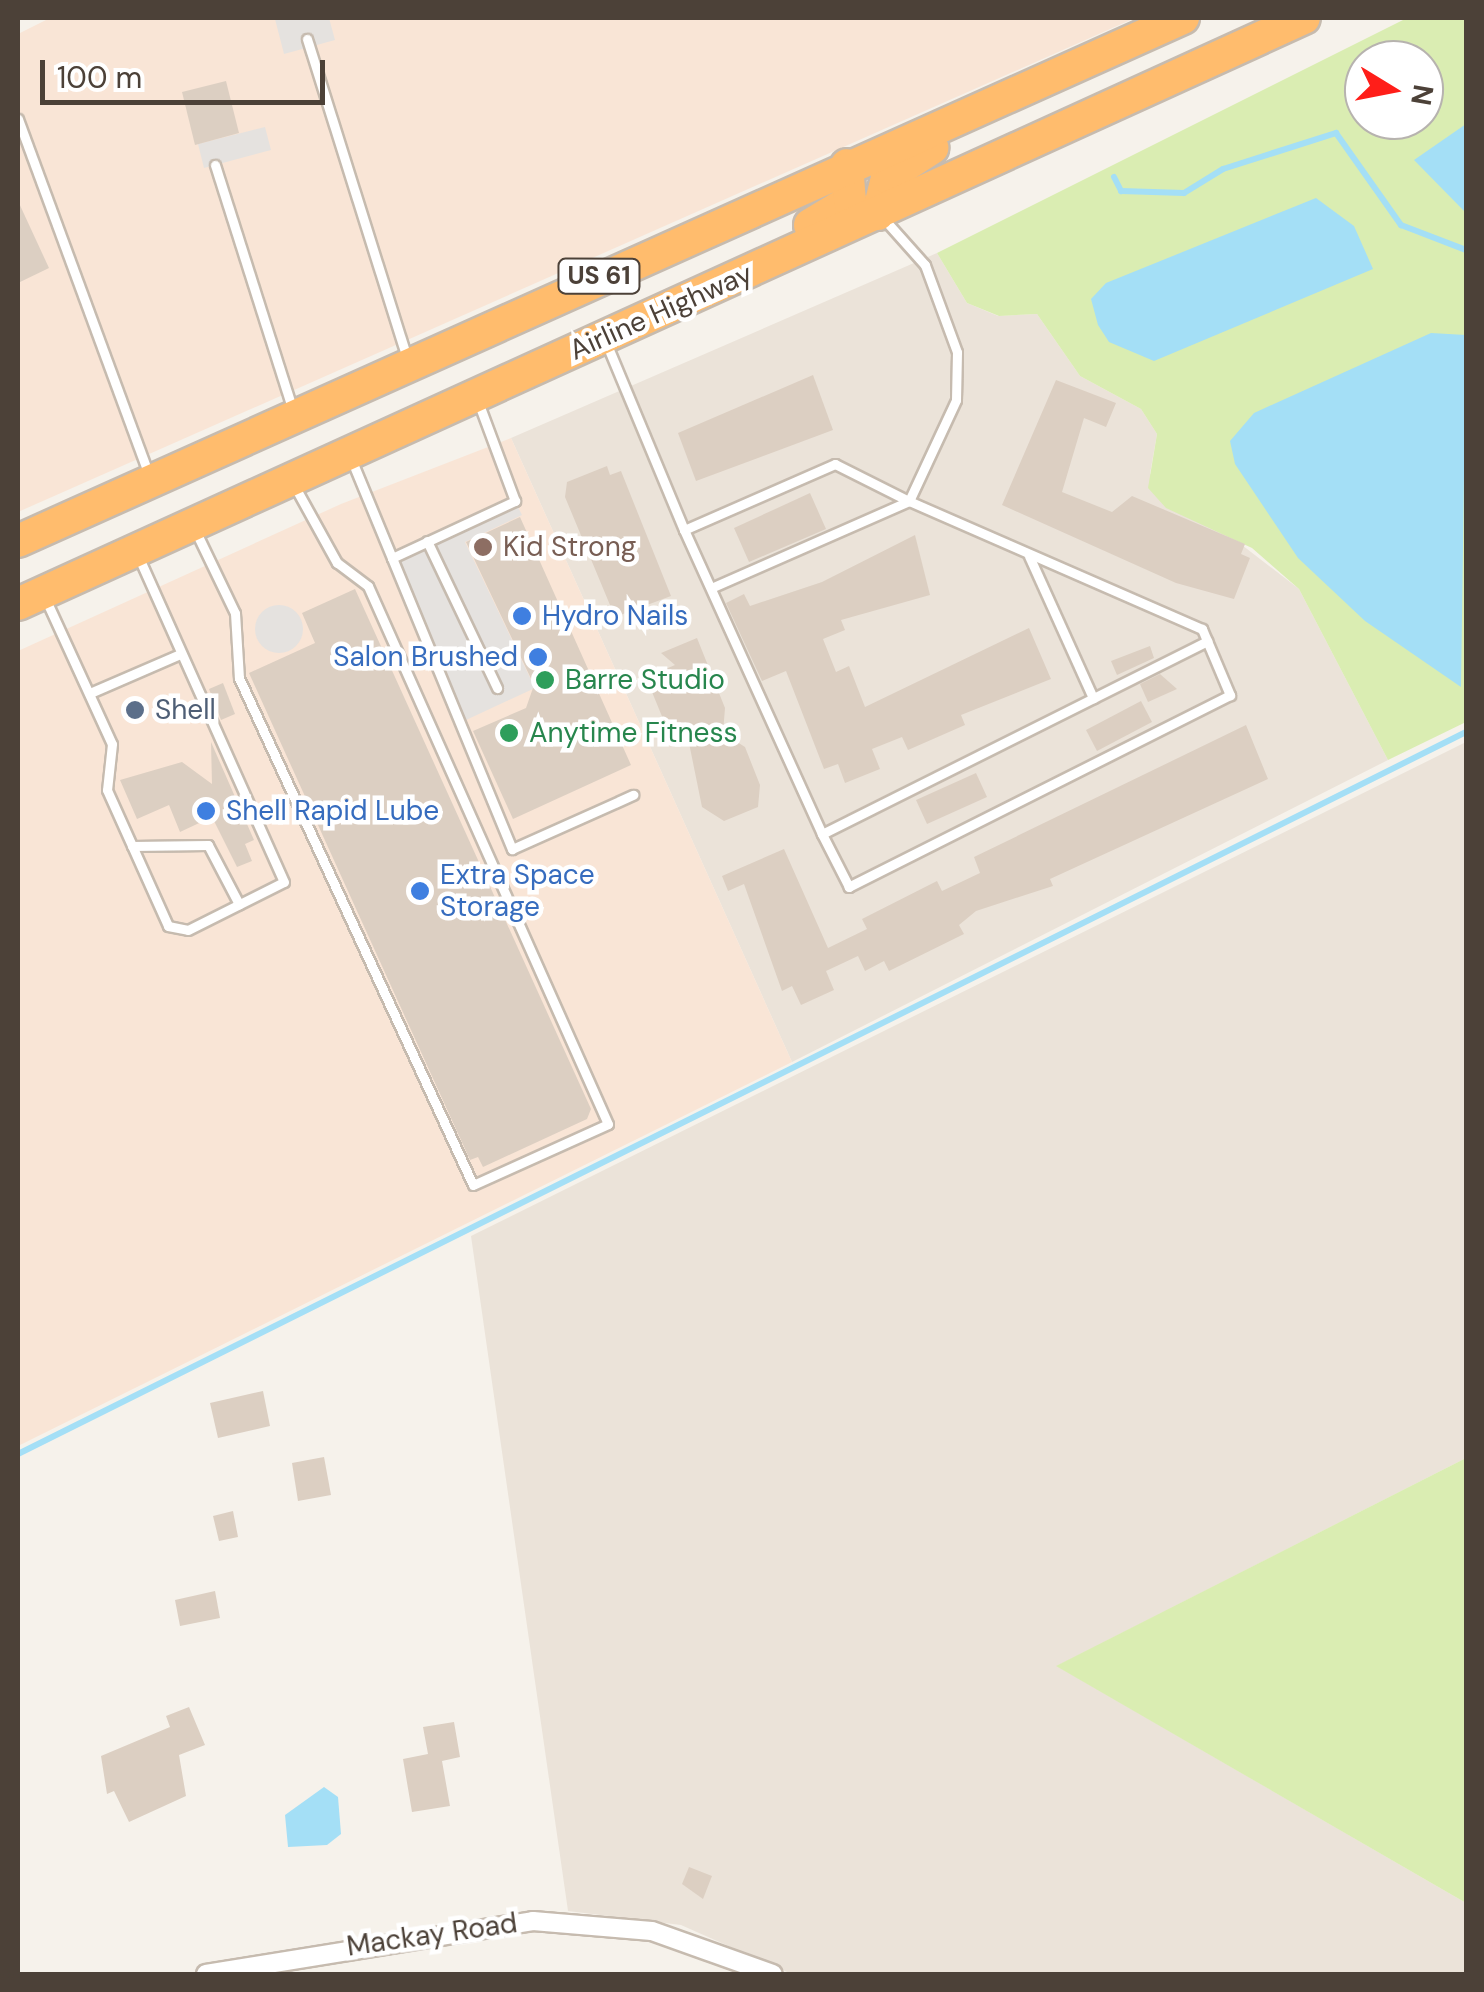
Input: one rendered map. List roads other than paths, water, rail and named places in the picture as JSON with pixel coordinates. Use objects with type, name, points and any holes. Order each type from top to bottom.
[{"type":"highway","name":"US 61","points":[[18,541],[408,361],[1183,18]]},
{"type":"highway","name":"Airline Highway","points":[[30,599],[1304,18]]},
{"type":"highway","points":[[878,214],[897,166],[1020,105],[1028,85]]},
{"type":"highway","points":[[662,312],[675,292],[850,201],[848,165]]},
{"type":"street","name":"Mackay Road","points":[[206,1974],[533,1921],[652,1932],[772,1974]]},
{"type":"lane","points":[[308,38],[408,361]]},
{"type":"lane","points":[[18,118],[152,480]]},
{"type":"lane","points":[[215,165],[294,414]]},
{"type":"lane","points":[[710,588],[909,501],[956,400],[957,352],[926,264],[878,214]]},
{"type":"lane","points":[[604,338],[684,530],[849,887],[1230,695],[1202,630],[1029,556],[834,464],[684,530]]},
{"type":"lane","points":[[392,558],[516,500],[476,397]]},
{"type":"lane","points":[[349,454],[512,849],[633,795]]},
{"type":"lane","points":[[193,525],[235,613],[240,678],[474,1185],[608,1124],[368,586],[337,563],[292,480]]},
{"type":"lane","points":[[428,542],[496,688]]},
{"type":"lane","points":[[30,599],[90,694],[112,744],[107,790],[168,926],[188,930],[284,882],[178,654],[136,551]]},
{"type":"lane","points":[[1029,556],[1093,698]]},
{"type":"lane","points":[[822,834],[1208,641]]},
{"type":"lane","points":[[90,694],[178,654]]},
{"type":"lane","points":[[132,846],[208,845],[239,904]]},
{"type":"water","points":[[1466,124],[1466,213],[1414,160]]},
{"type":"water","points":[[1316,198],[1354,226],[1373,269],[1154,361],[1109,342],[1098,325],[1091,299],[1106,283]]},
{"type":"water","points":[[1431,333],[1466,335],[1461,687],[1365,621],[1298,558],[1235,464],[1230,441],[1254,413]]},
{"type":"water","points":[[324,1787],[338,1797],[341,1834],[327,1845],[288,1847],[285,1815]]},
{"type":"waterway","points":[[1114,177],[1121,191],[1184,193],[1223,169],[1336,133],[1401,225],[1466,250]]},
{"type":"waterway","points":[[18,1454],[1466,732]]},
{"type":"place","name":"Kid Strong","points":[[483,547]]},
{"type":"place","name":"Hydro Nails","points":[[522,616]]},
{"type":"place","name":"Salon Brushed","points":[[538,657]]},
{"type":"place","name":"Barre Studio","points":[[545,680]]},
{"type":"place","name":"Shell","points":[[135,710]]},
{"type":"place","name":"Anytime Fitness","points":[[509,733]]},
{"type":"place","name":"Shell Rapid Lube","points":[[206,811]]},
{"type":"place","name":"Extra Space Storage","points":[[420,891]]}]
